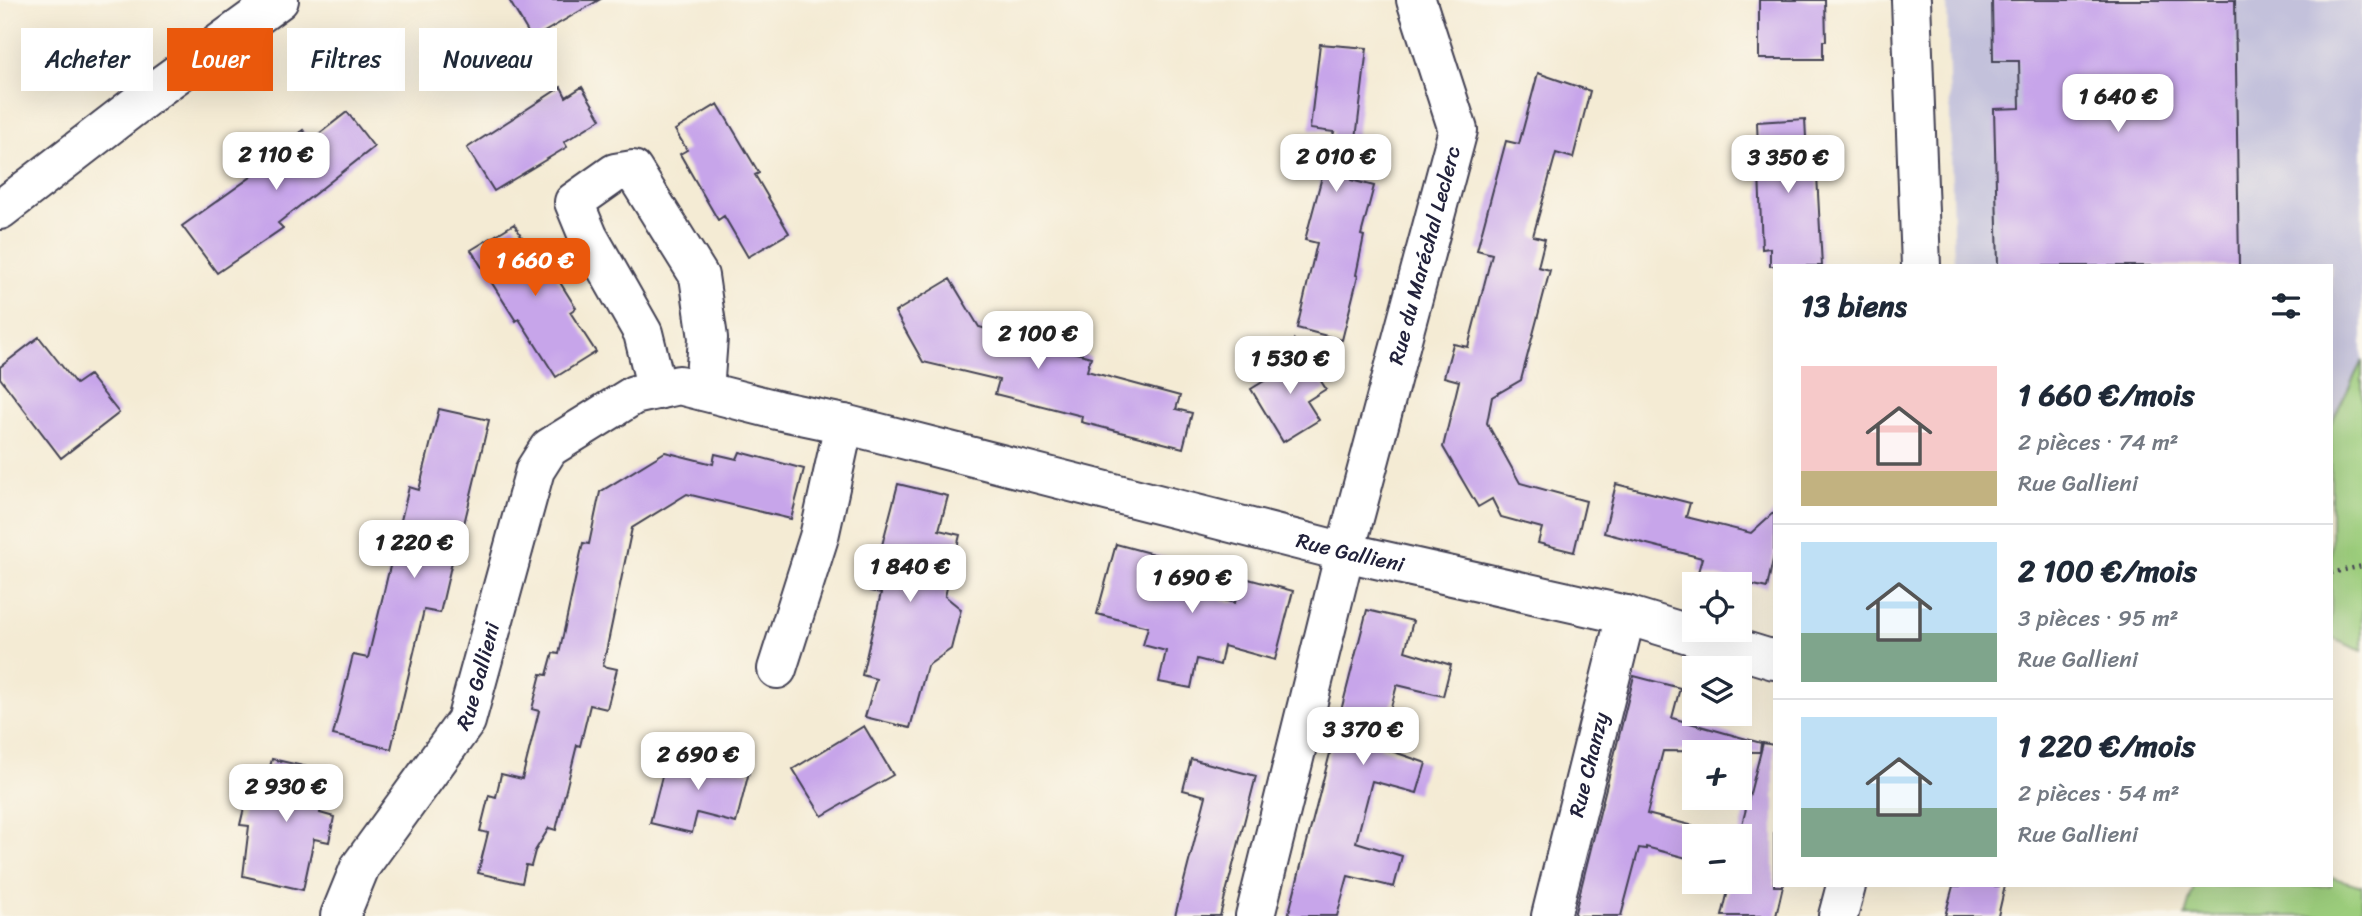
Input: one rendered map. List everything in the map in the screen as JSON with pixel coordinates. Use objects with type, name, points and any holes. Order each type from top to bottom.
[{"type":"street","points":[[0,210],[158,88],[279,0]]},
{"type":"street","name":"Rue du Maréchal Leclerc","points":[[1255,916],[1345,552],[1458,130],[1416,0]]},
{"type":"street","points":[[1911,0],[1921,264]]},
{"type":"street","points":[[657,390],[643,332],[588,236],[574,202],[615,173],[633,170],[699,276],[708,338],[704,391]]},
{"type":"street","name":"Rue Gallieni","points":[[340,916],[360,867],[466,721],[535,470],[549,448],[634,396],[679,385],[844,424],[1345,552],[1626,615],[1773,660]]},
{"type":"street","points":[[777,669],[819,537],[844,424]]},
{"type":"street","name":"Rue Chanzy","points":[[1551,916],[1626,615]]},
{"type":"street","points":[[1838,916],[1846,887]]},
{"type":"path","points":[[2333,573],[2362,566]]},
{"type":"shaded area","points":[[1947,0],[2362,0],[2362,361],[2333,420],[2333,264],[1954,264]]},
{"type":"green space","points":[[2362,361],[2362,651],[2333,639],[2333,420]]},
{"type":"green space","points":[[2333,878],[2362,886],[2362,916],[2185,916],[2194,887],[2333,887]]},
{"type":"building","points":[[509,0],[599,0],[551,28],[526,28]]},
{"type":"building","points":[[1759,0],[1825,0],[1826,41],[1823,41],[1823,59],[1759,59]]},
{"type":"building","points":[[1992,0],[2235,0],[2239,264],[1998,264],[1994,109],[2020,108],[2019,61],[1993,61]]},
{"type":"building","points":[[1320,44],[1367,48],[1351,180],[1374,186],[1361,235],[1364,236],[1356,275],[1358,276],[1342,340],[1297,328],[1317,243],[1305,240],[1334,132],[1310,129]]},
{"type":"building","points":[[1538,73],[1590,91],[1573,158],[1556,153],[1533,236],[1545,239],[1538,267],[1550,270],[1521,380],[1492,397],[1487,423],[1520,483],[1586,501],[1574,552],[1538,543],[1542,528],[1501,517],[1492,499],[1478,507],[1443,447],[1459,381],[1444,377],[1453,344],[1468,347],[1492,254],[1477,250],[1506,141],[1519,144]]},
{"type":"building","points":[[561,87],[566,97],[582,87],[601,119],[564,142],[567,147],[494,191],[467,148]]},
{"type":"building","points":[[718,104],[759,173],[755,175],[789,233],[748,257],[724,216],[718,220],[696,182],[680,154],[687,150],[675,130]]},
{"type":"building","points":[[347,112],[374,147],[278,223],[283,228],[217,273],[182,226],[282,155],[278,149],[303,130],[311,140]]},
{"type":"building","points":[[1805,119],[1808,175],[1817,175],[1822,264],[1770,266],[1770,248],[1762,249],[1757,122]]},
{"type":"building","points":[[514,224],[527,245],[534,241],[576,308],[570,312],[596,352],[556,377],[471,250]]},
{"type":"building","points":[[950,279],[979,327],[1091,357],[1087,371],[1180,396],[1176,409],[1192,413],[1183,448],[1081,422],[1082,416],[995,394],[999,380],[923,362],[895,312]]},
{"type":"building","points":[[39,337],[76,384],[89,375],[119,413],[61,458],[0,378],[0,367]]},
{"type":"building","points":[[1294,340],[1326,389],[1307,401],[1319,420],[1283,442],[1251,389],[1287,367]]},
{"type":"building","points":[[439,409],[489,420],[440,613],[424,610],[391,749],[333,735],[353,655],[368,658],[409,487],[419,490]]},
{"type":"building","points":[[665,452],[713,464],[715,454],[737,459],[740,452],[804,469],[791,519],[687,494],[632,528],[603,666],[617,669],[607,709],[590,705],[556,830],[549,828],[535,851],[531,866],[526,865],[522,883],[478,873],[488,833],[480,831],[489,795],[496,797],[501,774],[522,779],[539,711],[532,709],[541,674],[547,675],[553,653],[559,654],[583,543],[589,544],[600,492]]},
{"type":"building","points":[[898,484],[948,496],[939,530],[960,535],[945,596],[961,609],[951,649],[927,666],[910,728],[865,717],[876,679],[862,675],[881,593],[870,591]]},
{"type":"building","points":[[1616,484],[1690,503],[1686,517],[1751,533],[1773,513],[1773,560],[1767,588],[1752,585],[1752,572],[1698,572],[1702,558],[1604,533]]},
{"type":"building","points":[[1116,544],[1168,558],[1161,584],[1235,603],[1241,577],[1293,591],[1275,660],[1224,646],[1220,665],[1197,659],[1191,688],[1159,682],[1166,651],[1143,645],[1148,627],[1097,614]]},
{"type":"building","points":[[1367,610],[1413,621],[1405,651],[1451,665],[1443,696],[1397,685],[1380,747],[1426,763],[1417,793],[1372,781],[1356,842],[1402,856],[1394,887],[1348,876],[1337,916],[1288,916]]},
{"type":"building","points":[[1634,676],[1680,688],[1672,718],[1682,721],[1682,726],[1700,726],[1750,740],[1682,740],[1682,751],[1663,751],[1647,814],[1686,824],[1682,824],[1682,857],[1646,847],[1639,848],[1621,916],[1574,916]]},
{"type":"building","points":[[864,726],[893,775],[822,816],[793,769]]},
{"type":"building","points":[[1752,740],[1761,743],[1760,752],[1752,752]]},
{"type":"building","points":[[1763,743],[1773,745],[1773,887],[1783,887],[1776,916],[1722,916],[1727,894],[1752,894],[1752,824],[1742,824],[1746,810],[1752,810],[1752,786]]},
{"type":"building","points":[[690,752],[727,761],[725,767],[749,772],[736,823],[697,813],[692,833],[650,823],[668,753],[689,758]]},
{"type":"building","points":[[272,759],[330,772],[320,813],[334,817],[329,842],[314,839],[303,890],[243,876],[249,826],[240,825],[247,795],[262,799]]},
{"type":"building","points":[[1191,759],[1256,776],[1220,916],[1175,916],[1206,796],[1183,790]]},
{"type":"building","points":[[1953,887],[2005,887],[1998,916],[1945,916]]}]
